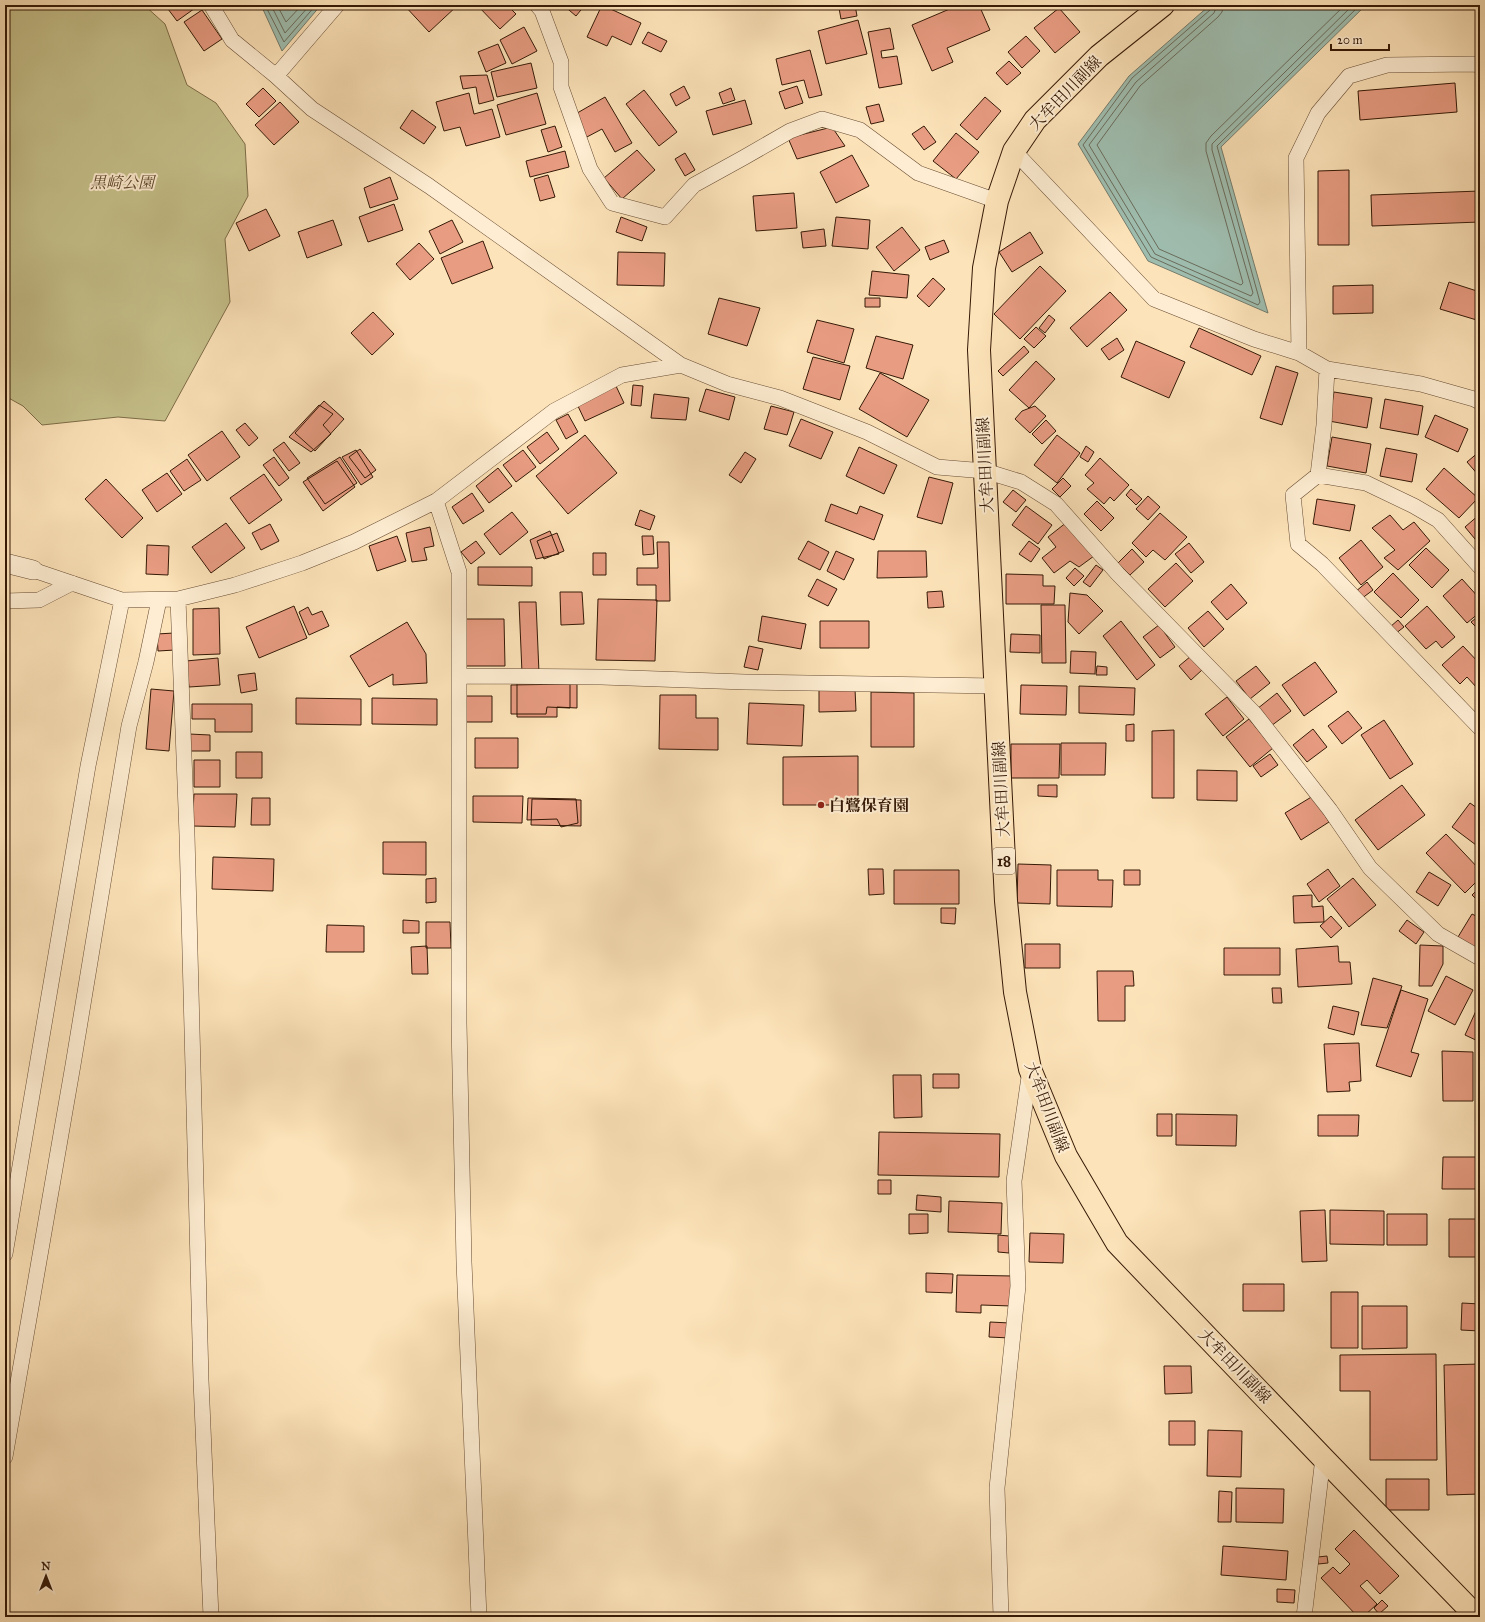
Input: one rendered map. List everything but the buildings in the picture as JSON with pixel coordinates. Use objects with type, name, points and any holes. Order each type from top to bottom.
[{"type":"main road","name":"大牟田川副線","points":[[1163,5],[1099,56],[1035,120],[1014,151],[996,201],[984,268],[979,350],[1006,901],[1015,992],[1030,1069],[1066,1156],[1117,1243],[1477,1617]]},
{"type":"street","points":[[211,5],[232,40],[276,76],[312,109],[429,186],[681,365],[727,384],[780,398],[868,432],[937,467],[985,471],[1021,482],[1056,504],[1118,574],[1255,714],[1330,810],[1370,868],[1438,934],[1480,958]]},
{"type":"street","points":[[276,76],[337,5]]},
{"type":"street","points":[[537,5],[542,11],[561,62],[561,87],[590,169],[612,203],[665,217],[694,185],[790,131],[822,118],[860,130],[918,173],[996,201]]},
{"type":"street","points":[[1299,353],[1296,158],[1318,113],[1350,76],[1379,67],[1387,65],[1480,65]]},
{"type":"street","points":[[1014,151],[1154,299],[1254,339],[1299,353],[1327,369],[1421,384],[1480,402]]},
{"type":"street","points":[[5,563],[33,570],[122,600],[178,599],[235,585],[302,563],[354,542],[436,501],[554,411],[622,375],[681,365]]},
{"type":"street","points":[[1327,369],[1324,425],[1318,475],[1293,495],[1298,544],[1322,564],[1480,728]]},
{"type":"street","points":[[1318,475],[1366,483],[1392,494],[1414,506],[1438,520],[1480,566]]},
{"type":"street","points":[[436,501],[459,572],[459,1015],[464,1262],[479,1617]]},
{"type":"street","points":[[5,601],[39,600],[72,583]]},
{"type":"street","points":[[178,599],[187,851],[201,1372],[211,1617]]},
{"type":"street","points":[[5,1254],[87,774],[122,600]]},
{"type":"street","points":[[5,1457],[73,1064],[128,726],[146,662],[159,600]]},
{"type":"street","points":[[459,676],[601,677],[753,682],[996,686]]},
{"type":"street","points":[[1001,1617],[997,1488],[1018,1286],[1014,1180],[1030,1069]]},
{"type":"street","points":[[1304,1617],[1323,1458]]},
{"type":"green space","name":"黒崎公園","points":[[5,5],[144,5],[165,24],[187,85],[216,103],[245,144],[248,196],[225,239],[230,302],[165,421],[118,417],[42,425],[23,406],[5,396]]},
{"type":"water","points":[[261,5],[321,5],[282,51]]},
{"type":"water","points":[[1210,5],[1366,5],[1221,147],[1268,313],[1148,261],[1078,144],[1129,76]]},
{"type":"place","name":"白鷺保育園","points":[[821,805]]}]
